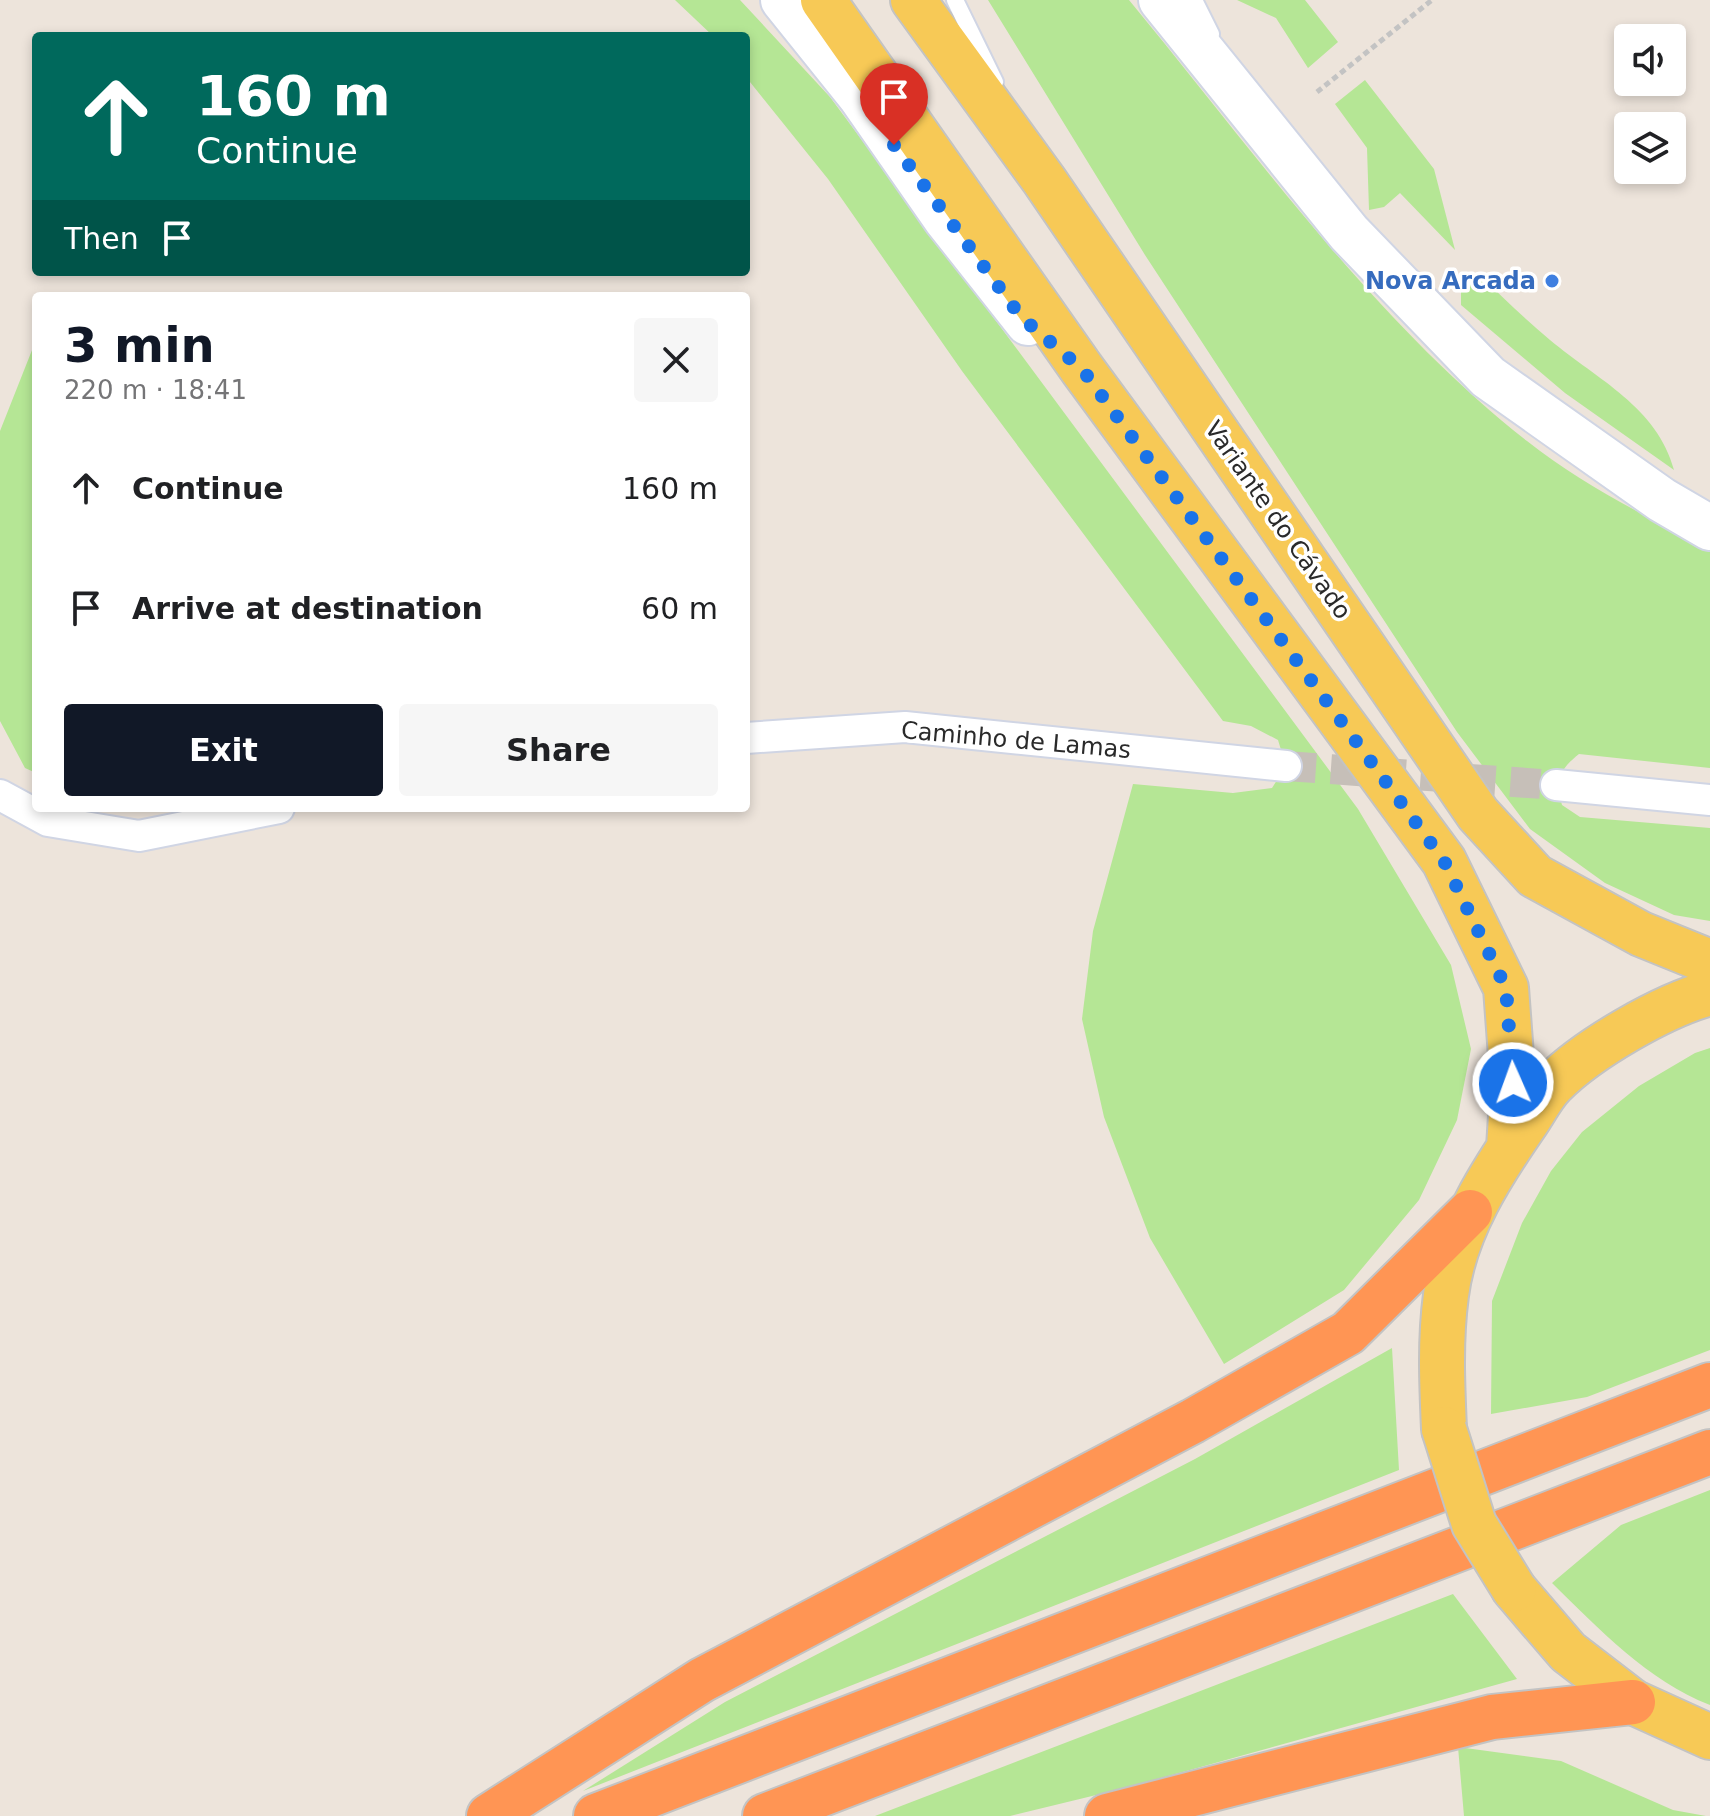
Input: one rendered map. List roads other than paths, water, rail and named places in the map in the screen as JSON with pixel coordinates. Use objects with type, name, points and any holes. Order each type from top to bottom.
[{"type":"highway","points":[[489,1816],[702,1680],[1193,1421],[1348,1333],[1470,1212]]},
{"type":"highway","points":[[596,1816],[1710,1385]]},
{"type":"highway","points":[[765,1816],[1710,1452]]},
{"type":"highway","points":[[1107,1816],[1492,1717],[1633,1702]]},
{"type":"main road","points":[[823,0],[1082,369],[1444,861],[1506,988],[1513,1083],[1509,1148]]},
{"type":"main road","name":"Variante do Cávado","points":[[913,0],[1044,180],[1478,814],[1535,876],[1641,934],[1710,962]]},
{"type":"main road","points":[[1710,993],[1687,999],[1611,1039],[1553,1085],[1470,1212],[1446,1292],[1441,1371],[1444,1429],[1474,1524],[1514,1589],[1568,1652],[1633,1702],[1710,1737]]},
{"type":"street","points":[[783,0],[860,96],[1021,317],[1082,369]]},
{"type":"street","points":[[1161,0],[1349,233],[1488,377],[1662,500],[1710,528]]},
{"type":"street","name":"Caminho de Lamas","points":[[750,738],[905,727],[1286,766]]},
{"type":"street","points":[[1556,785],[1710,800]]},
{"type":"street","points":[[0,795],[48,821],[139,836],[259,812]]},
{"type":"lane","points":[[955,0],[1044,180]]},
{"type":"lane","points":[[1194,0],[1255,117]]},
{"type":"tunnel","points":[[1286,766],[1556,785]]},
{"type":"place","name":"Nova Arcada","points":[[1552,281]]}]
